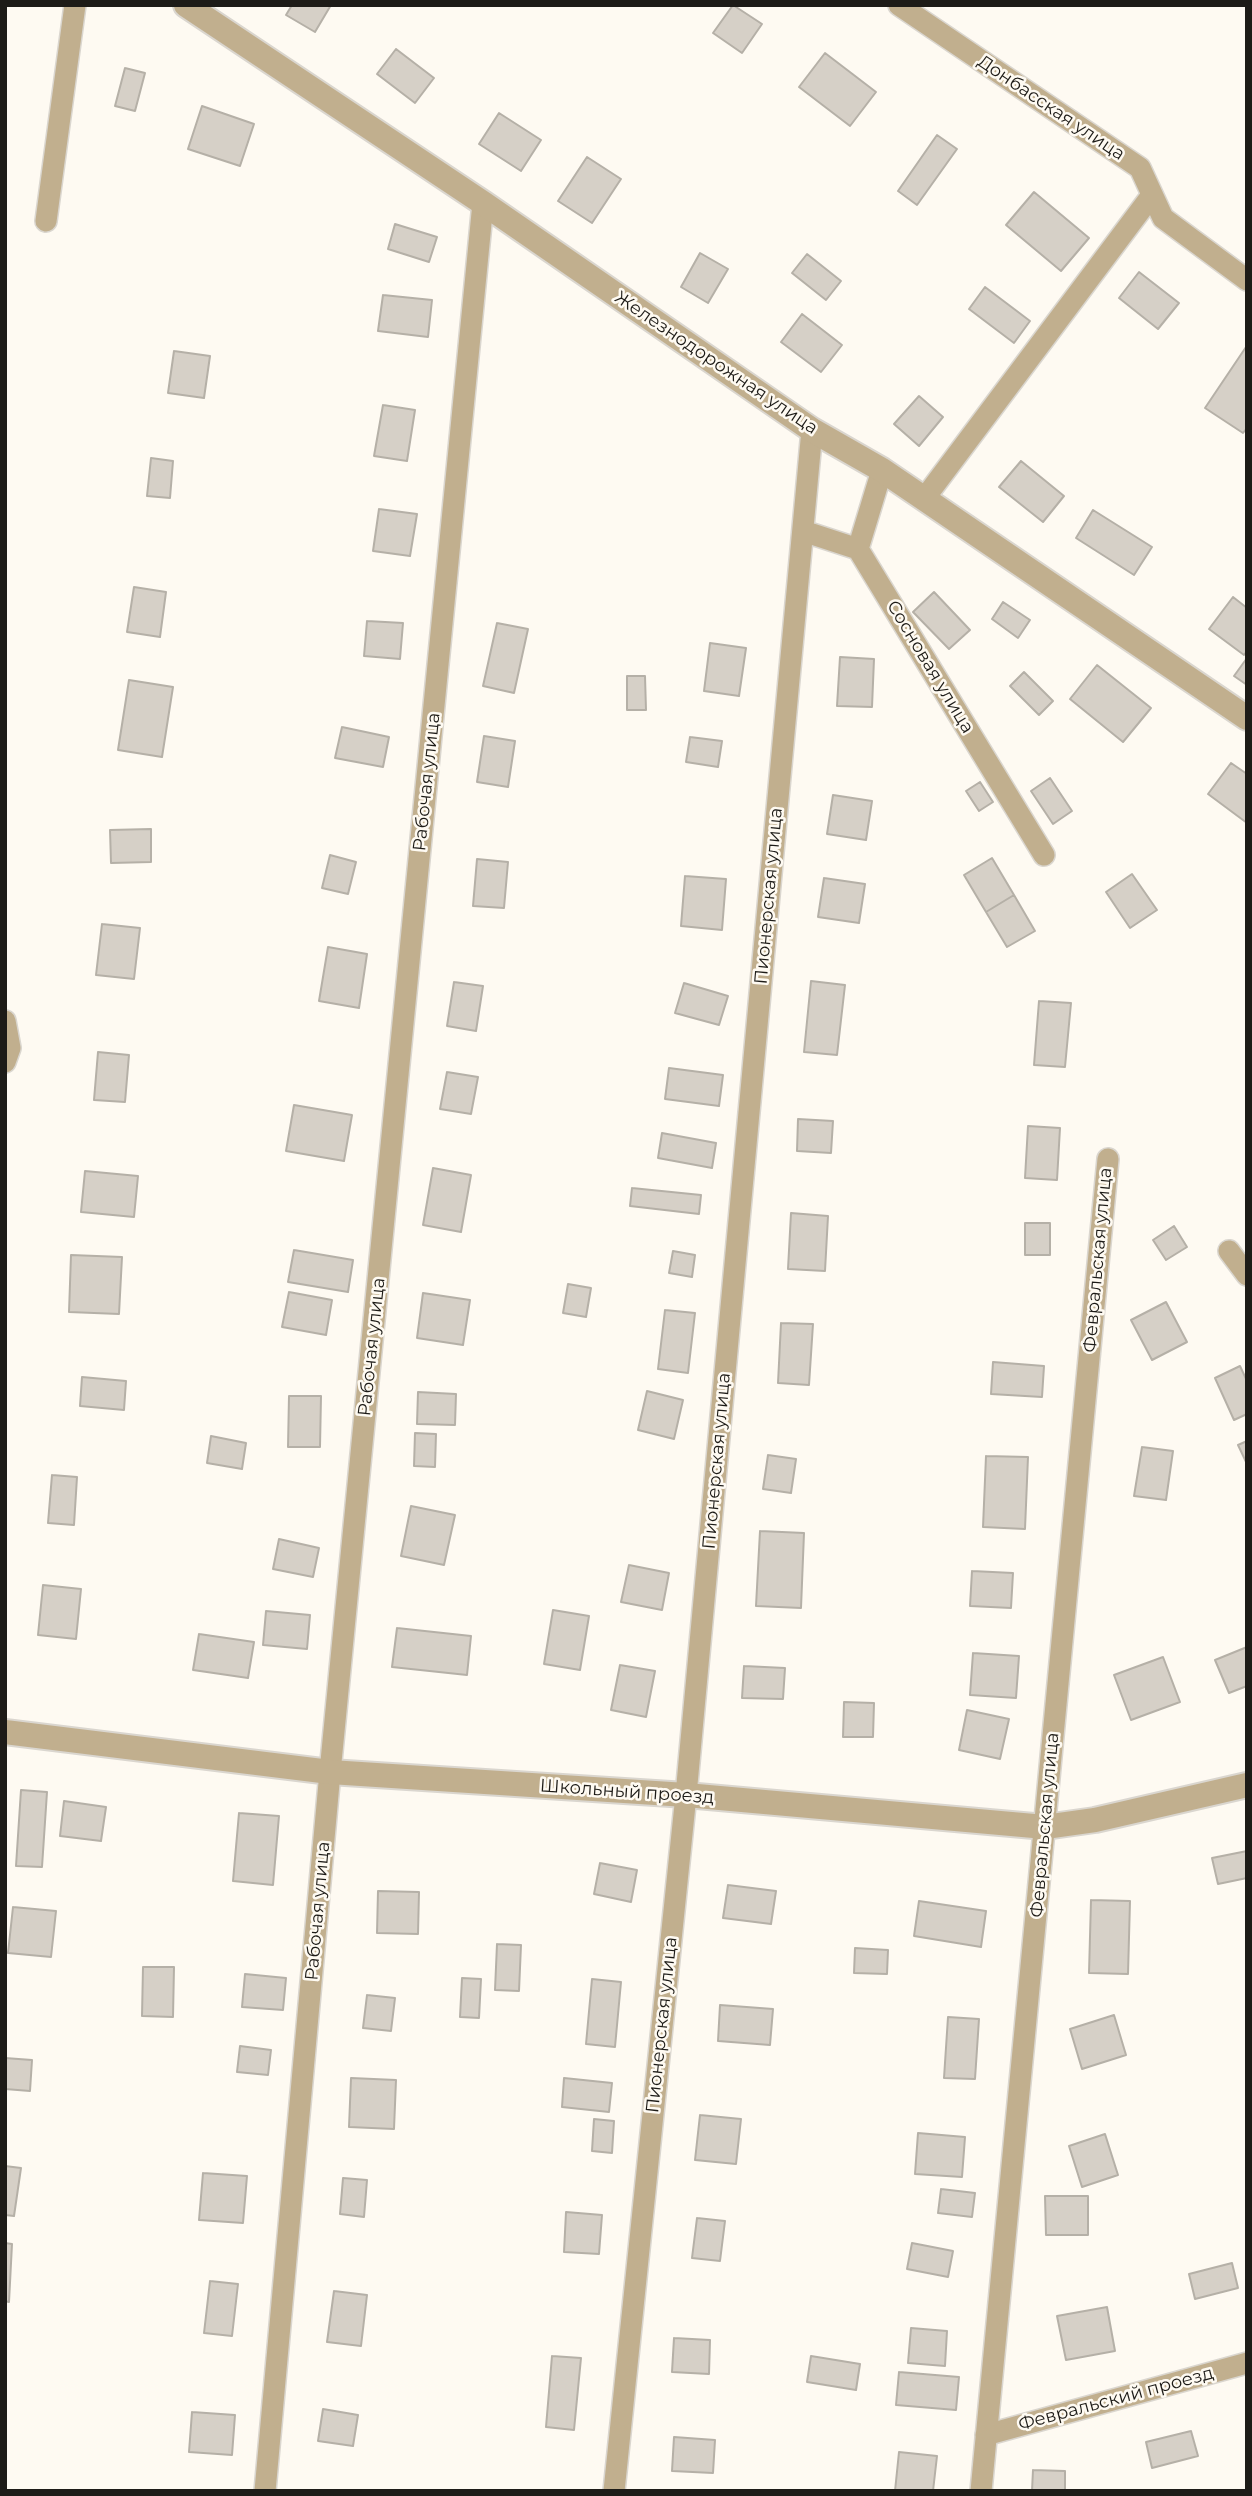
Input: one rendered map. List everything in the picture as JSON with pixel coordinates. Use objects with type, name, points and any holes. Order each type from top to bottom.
[{"type":"street","points":[[46,221],[75,5]]},
{"type":"street","name":"Железнодорожная улица","points":[[186,5],[483,203],[811,430],[882,470],[1247,718]]},
{"type":"street","name":"Донбасская улица","points":[[899,5],[1140,168],[1163,218],[1247,280]]},
{"type":"street","points":[[925,499],[1152,195]]},
{"type":"street","name":"Рабочая улица","points":[[265,2491],[330,1772],[483,203]]},
{"type":"street","name":"Пионерская улица","points":[[614,2491],[686,1795],[811,430]]},
{"type":"street","points":[[803,531],[858,549],[882,470]]},
{"type":"street","name":"Сосновая улица","points":[[858,549],[1044,855]]},
{"type":"street","points":[[5,1021],[10,1048],[5,1062]]},
{"type":"street","name":"Февральская улица","points":[[981,2491],[1108,1159]]},
{"type":"street","points":[[1229,1251],[1247,1275]]},
{"type":"street","name":"Школьный проезд","points":[[5,1732],[330,1772],[686,1795],[1045,1827],[1095,1820],[1247,1784]]},
{"type":"street","name":"Февральский проезд","points":[[986,2435],[1247,2363]]},
{"type":"building","points":[[292,5],[331,5],[315,32],[286,15]]},
{"type":"building","points":[[733,5],[762,24],[742,53],[713,33]]},
{"type":"building","points":[[396,49],[434,78],[415,103],[377,74]]},
{"type":"building","points":[[825,53],[876,92],[850,126],[799,87]]},
{"type":"building","points":[[125,68],[145,73],[135,111],[115,106]]},
{"type":"building","points":[[202,106],[254,124],[240,166],[188,149]]},
{"type":"building","points":[[499,113],[541,140],[521,171],[479,144]]},
{"type":"building","points":[[937,135],[957,149],[917,205],[898,191]]},
{"type":"building","points":[[587,157],[621,179],[592,223],[558,201]]},
{"type":"building","points":[[1034,192],[1089,238],[1061,271],[1006,225]]},
{"type":"building","points":[[395,224],[437,237],[429,262],[388,249]]},
{"type":"building","points":[[700,253],[728,269],[708,303],[681,287]]},
{"type":"building","points":[[807,254],[841,281],[826,300],[792,273]]},
{"type":"building","points":[[1139,272],[1179,303],[1158,329],[1119,298]]},
{"type":"building","points":[[985,287],[1030,321],[1014,343],[969,309]]},
{"type":"building","points":[[383,295],[432,300],[428,337],[378,331]]},
{"type":"building","points":[[802,314],[842,345],[821,372],[781,342]]},
{"type":"building","points":[[1246,347],[1247,428],[1243,433],[1205,408]]},
{"type":"building","points":[[174,351],[210,356],[204,398],[168,393]]},
{"type":"building","points":[[919,396],[943,417],[919,446],[894,424]]},
{"type":"building","points":[[383,405],[415,410],[407,461],[374,456]]},
{"type":"building","points":[[151,458],[173,461],[170,498],[147,496]]},
{"type":"building","points":[[1021,461],[1064,496],[1043,522],[999,487]]},
{"type":"building","points":[[379,509],[417,514],[410,556],[373,551]]},
{"type":"building","points":[[1093,510],[1152,547],[1134,575],[1076,538]]},
{"type":"building","points":[[134,587],[166,592],[160,637],[127,632]]},
{"type":"building","points":[[934,592],[970,630],[949,649],[913,612]]},
{"type":"building","points":[[1233,597],[1247,608],[1247,651],[1244,655],[1209,629]]},
{"type":"building","points":[[1003,602],[1030,620],[1018,638],[992,619]]},
{"type":"building","points":[[367,621],[403,623],[400,659],[364,656]]},
{"type":"building","points":[[497,623],[528,629],[514,693],[483,686]]},
{"type":"building","points":[[710,643],[746,648],[739,696],[704,691]]},
{"type":"building","points":[[840,657],[874,659],[872,707],[837,706]]},
{"type":"building","points":[[1247,658],[1247,685],[1234,676]]},
{"type":"building","points":[[1097,665],[1151,708],[1123,742],[1070,699]]},
{"type":"building","points":[[1024,672],[1053,701],[1039,715],[1010,686]]},
{"type":"building","points":[[627,676],[645,676],[646,710],[627,710]]},
{"type":"building","points":[[129,680],[173,687],[162,757],[118,750]]},
{"type":"building","points":[[342,727],[389,737],[383,767],[335,758]]},
{"type":"building","points":[[484,736],[515,741],[508,787],[477,782]]},
{"type":"building","points":[[690,737],[722,741],[718,767],[686,762]]},
{"type":"building","points":[[1231,763],[1247,774],[1247,823],[1208,794]]},
{"type":"building","points":[[1050,778],[1072,811],[1053,824],[1031,791]]},
{"type":"building","points":[[980,782],[993,802],[979,811],[966,791]]},
{"type":"building","points":[[833,795],[872,801],[866,840],[827,834]]},
{"type":"building","points":[[151,829],[151,862],[111,863],[110,830]]},
{"type":"building","points":[[330,855],[356,862],[348,894],[322,888]]},
{"type":"building","points":[[992,858],[1014,895],[986,912],[964,875]]},
{"type":"building","points":[[477,859],[508,862],[504,908],[473,906]]},
{"type":"building","points":[[1132,874],[1157,910],[1130,928],[1106,892]]},
{"type":"building","points":[[685,876],[726,879],[722,930],[681,926]]},
{"type":"building","points":[[824,878],[865,884],[859,923],[818,917]]},
{"type":"building","points":[[1014,895],[1035,931],[1007,947],[986,912]]},
{"type":"building","points":[[102,924],[140,928],[134,979],[96,975]]},
{"type":"building","points":[[328,947],[367,954],[359,1008],[319,1001]]},
{"type":"building","points":[[811,981],[845,985],[837,1055],[804,1052]]},
{"type":"building","points":[[454,982],[483,986],[476,1031],[447,1026]]},
{"type":"building","points":[[684,983],[728,996],[719,1025],[675,1013]]},
{"type":"building","points":[[1039,1001],[1071,1003],[1065,1067],[1034,1065]]},
{"type":"building","points":[[98,1052],[129,1055],[125,1102],[94,1100]]},
{"type":"building","points":[[669,1068],[723,1075],[719,1106],[665,1099]]},
{"type":"building","points":[[447,1072],[478,1077],[471,1114],[440,1109]]},
{"type":"building","points":[[294,1105],[352,1115],[344,1161],[286,1151]]},
{"type":"building","points":[[798,1119],[833,1121],[831,1153],[797,1151]]},
{"type":"building","points":[[1028,1126],[1060,1128],[1057,1180],[1025,1178]]},
{"type":"building","points":[[662,1133],[716,1143],[712,1168],[658,1158]]},
{"type":"building","points":[[433,1168],[471,1175],[461,1232],[423,1225]]},
{"type":"building","points":[[85,1171],[138,1176],[134,1217],[81,1212]]},
{"type":"building","points":[[632,1188],[701,1195],[699,1214],[630,1206]]},
{"type":"building","points":[[791,1213],[828,1216],[825,1271],[788,1269]]},
{"type":"building","points":[[1025,1223],[1050,1223],[1050,1255],[1025,1255]]},
{"type":"building","points":[[1174,1226],[1187,1247],[1166,1260],[1153,1240]]},
{"type":"building","points":[[294,1250],[353,1260],[348,1292],[288,1282]]},
{"type":"building","points":[[673,1251],[695,1255],[692,1277],[669,1273]]},
{"type":"building","points":[[71,1255],[122,1257],[119,1314],[69,1312]]},
{"type":"building","points":[[568,1284],[591,1288],[586,1317],[563,1313]]},
{"type":"building","points":[[289,1292],[332,1300],[326,1335],[282,1327]]},
{"type":"building","points":[[423,1293],[470,1300],[463,1345],[417,1338]]},
{"type":"building","points":[[1166,1302],[1187,1342],[1152,1360],[1131,1320]]},
{"type":"building","points":[[665,1310],[695,1313],[688,1373],[658,1369]]},
{"type":"building","points":[[781,1323],[813,1324],[809,1385],[778,1383]]},
{"type":"building","points":[[993,1362],[1044,1366],[1042,1397],[991,1394]]},
{"type":"building","points":[[1240,1366],[1247,1381],[1247,1414],[1234,1420],[1215,1378]]},
{"type":"building","points":[[82,1377],[126,1381],[124,1410],[80,1406]]},
{"type":"building","points":[[647,1391],[683,1400],[674,1439],[638,1430]]},
{"type":"building","points":[[418,1392],[456,1394],[455,1425],[417,1424]]},
{"type":"building","points":[[289,1396],[321,1396],[320,1447],[288,1447]]},
{"type":"building","points":[[415,1433],[436,1434],[435,1467],[414,1466]]},
{"type":"building","points":[[211,1436],[246,1443],[242,1469],[207,1463]]},
{"type":"building","points":[[1247,1441],[1247,1464],[1238,1445]]},
{"type":"building","points":[[1142,1447],[1173,1451],[1166,1500],[1134,1496]]},
{"type":"building","points":[[768,1455],[796,1459],[791,1493],[763,1489]]},
{"type":"building","points":[[986,1456],[1028,1457],[1025,1529],[983,1527]]},
{"type":"building","points":[[52,1475],[77,1477],[74,1525],[48,1523]]},
{"type":"building","points":[[411,1506],[455,1515],[444,1565],[401,1556]]},
{"type":"building","points":[[760,1531],[804,1533],[801,1608],[756,1606]]},
{"type":"building","points":[[279,1539],[319,1548],[313,1577],[273,1569]]},
{"type":"building","points":[[629,1565],[669,1573],[662,1610],[621,1602]]},
{"type":"building","points":[[972,1571],[1013,1573],[1011,1608],[970,1606]]},
{"type":"building","points":[[43,1585],[81,1589],[76,1639],[38,1635]]},
{"type":"building","points":[[553,1610],[589,1616],[580,1670],[544,1664]]},
{"type":"building","points":[[266,1611],[310,1615],[307,1649],[263,1645]]},
{"type":"building","points":[[397,1628],[471,1636],[467,1675],[392,1667]]},
{"type":"building","points":[[199,1634],[254,1642],[248,1678],[193,1670]]},
{"type":"building","points":[[1247,1647],[1247,1686],[1229,1693],[1215,1660]]},
{"type":"building","points":[[973,1653],[1019,1656],[1016,1698],[970,1695]]},
{"type":"building","points":[[1163,1657],[1180,1702],[1131,1720],[1114,1675]]},
{"type":"building","points":[[620,1665],[655,1671],[646,1717],[611,1710]]},
{"type":"building","points":[[744,1666],[785,1668],[783,1699],[742,1698]]},
{"type":"building","points":[[844,1702],[874,1703],[873,1737],[843,1737]]},
{"type":"building","points":[[967,1710],[1009,1719],[1000,1759],[959,1750]]},
{"type":"building","points":[[21,1790],[47,1792],[42,1867],[16,1866]]},
{"type":"building","points":[[64,1801],[106,1807],[101,1841],[60,1836]]},
{"type":"building","points":[[239,1813],[279,1816],[273,1885],[233,1881]]},
{"type":"building","points":[[1247,1851],[1247,1878],[1218,1884],[1212,1858]]},
{"type":"building","points":[[600,1863],[637,1870],[631,1902],[594,1894]]},
{"type":"building","points":[[728,1885],[776,1891],[771,1924],[723,1918]]},
{"type":"building","points":[[378,1891],[419,1892],[418,1934],[377,1933]]},
{"type":"building","points":[[1091,1900],[1130,1901],[1128,1974],[1089,1973]]},
{"type":"building","points":[[919,1901],[986,1911],[981,1947],[914,1936]]},
{"type":"building","points":[[13,1907],[56,1911],[51,1957],[8,1953]]},
{"type":"building","points":[[497,1944],[521,1945],[519,1991],[495,1990]]},
{"type":"building","points":[[855,1948],[888,1950],[887,1974],[854,1973]]},
{"type":"building","points":[[143,1967],[174,1967],[173,2017],[142,2016]]},
{"type":"building","points":[[245,1974],[286,1978],[283,2010],[242,2007]]},
{"type":"building","points":[[462,1978],[481,1979],[479,2018],[460,2017]]},
{"type":"building","points":[[592,1979],[621,1982],[615,2047],[586,2044]]},
{"type":"building","points":[[367,1995],[395,1998],[391,2031],[363,2028]]},
{"type":"building","points":[[720,2005],[773,2009],[770,2045],[718,2041]]},
{"type":"building","points":[[1114,2015],[1126,2055],[1082,2069],[1070,2029]]},
{"type":"building","points":[[948,2017],[979,2019],[975,2079],[944,2078]]},
{"type":"building","points":[[240,2046],[271,2050],[268,2075],[237,2072]]},
{"type":"building","points":[[5,2058],[32,2060],[30,2091],[5,2089]]},
{"type":"building","points":[[351,2078],[396,2080],[394,2129],[349,2127]]},
{"type":"building","points":[[564,2078],[612,2083],[609,2112],[562,2107]]},
{"type":"building","points":[[700,2115],[741,2119],[736,2164],[695,2160]]},
{"type":"building","points":[[594,2119],[614,2121],[612,2153],[592,2151]]},
{"type":"building","points":[[918,2133],[965,2137],[962,2177],[915,2174]]},
{"type":"building","points":[[1105,2134],[1118,2175],[1082,2187],[1069,2146]]},
{"type":"building","points":[[5,2166],[21,2168],[14,2216],[5,2215]]},
{"type":"building","points":[[203,2173],[247,2176],[243,2223],[199,2220]]},
{"type":"building","points":[[343,2178],[367,2180],[364,2217],[340,2214]]},
{"type":"building","points":[[941,2189],[975,2193],[972,2217],[938,2213]]},
{"type":"building","points":[[1045,2196],[1088,2196],[1088,2235],[1046,2235]]},
{"type":"building","points":[[566,2212],[602,2215],[599,2254],[564,2252]]},
{"type":"building","points":[[697,2218],[725,2221],[720,2261],[692,2258]]},
{"type":"building","points":[[5,2243],[12,2244],[9,2302],[5,2301]]},
{"type":"building","points":[[912,2243],[953,2251],[948,2277],[907,2269]]},
{"type":"building","points":[[1232,2263],[1238,2288],[1195,2299],[1189,2274]]},
{"type":"building","points":[[210,2281],[238,2284],[232,2336],[204,2333]]},
{"type":"building","points":[[334,2291],[367,2295],[361,2346],[327,2342]]},
{"type":"building","points":[[1107,2307],[1115,2351],[1066,2360],[1057,2316]]},
{"type":"building","points":[[911,2328],[947,2331],[945,2366],[908,2363]]},
{"type":"building","points":[[674,2338],[710,2340],[709,2374],[672,2372]]},
{"type":"building","points":[[552,2356],[581,2358],[574,2430],[546,2427]]},
{"type":"building","points":[[811,2356],[860,2364],[856,2390],[807,2382]]},
{"type":"building","points":[[899,2372],[959,2377],[956,2410],[896,2405]]},
{"type":"building","points":[[323,2409],[358,2415],[353,2446],[318,2441]]},
{"type":"building","points":[[192,2412],[235,2415],[232,2455],[189,2452]]},
{"type":"building","points":[[1191,2431],[1198,2456],[1152,2468],[1146,2442]]},
{"type":"building","points":[[674,2437],[715,2440],[713,2473],[672,2471]]},
{"type":"building","points":[[899,2452],[937,2456],[933,2491],[895,2491]]},
{"type":"building","points":[[1033,2470],[1065,2471],[1065,2491],[1032,2491]]}]
